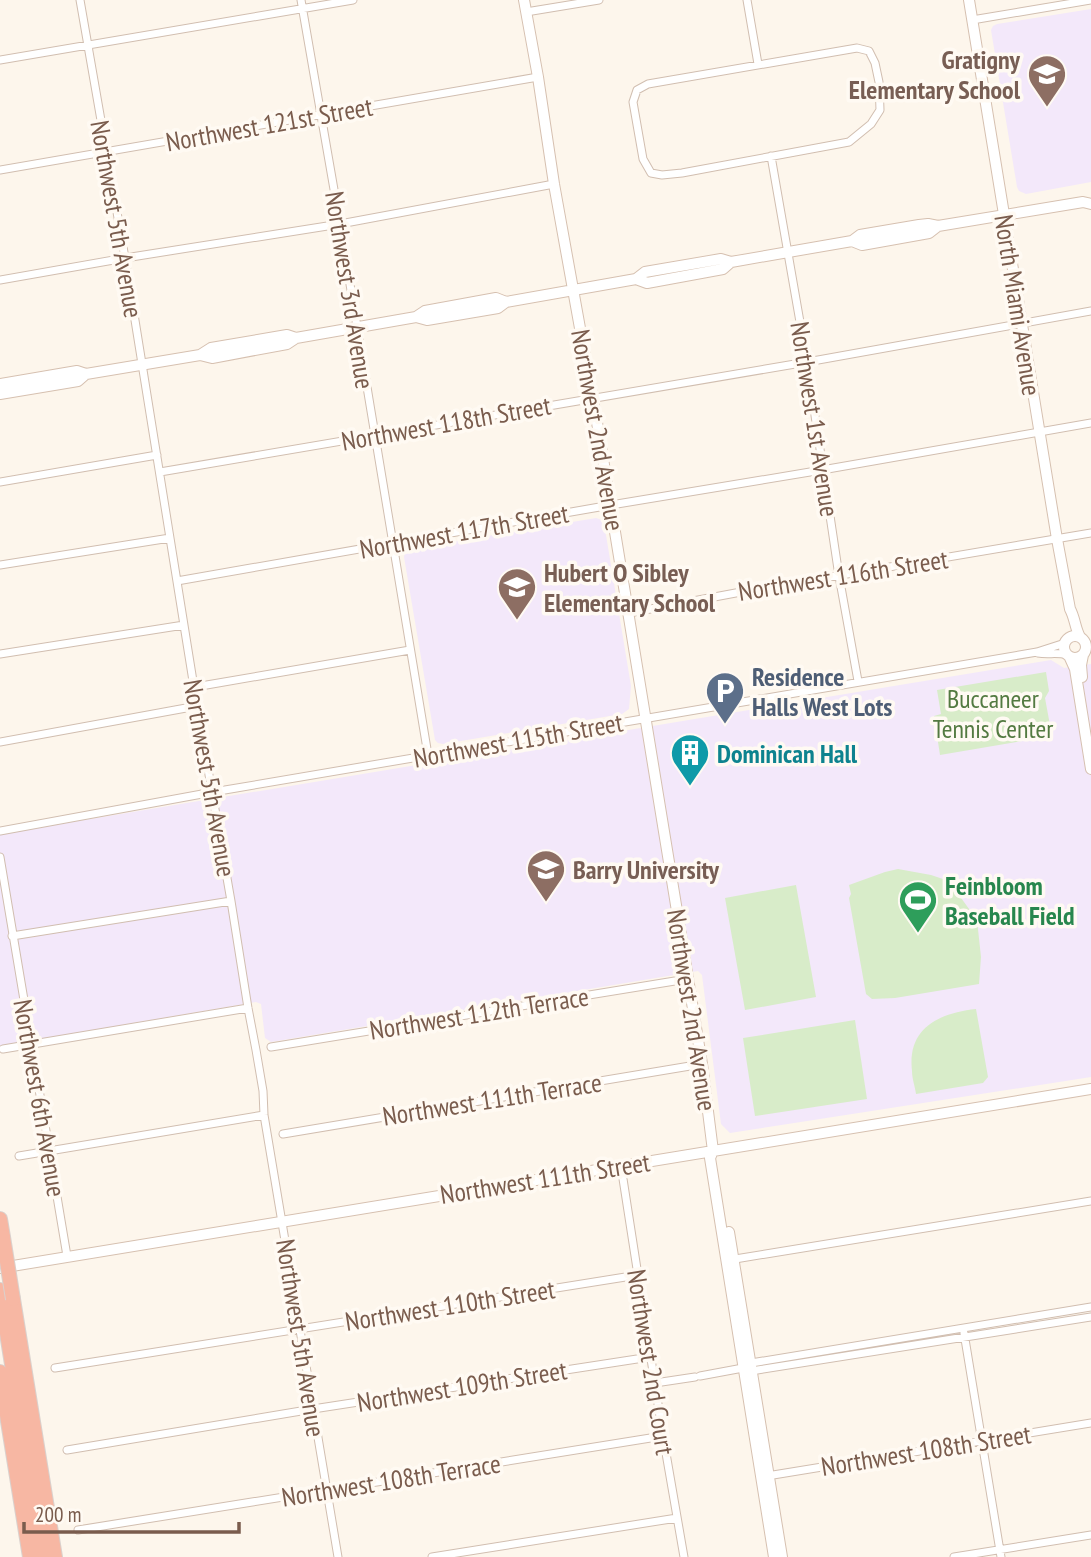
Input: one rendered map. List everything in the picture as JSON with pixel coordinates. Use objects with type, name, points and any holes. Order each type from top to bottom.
[{"type":"highway","points":[[0,1219],[5,1297],[43,1557]]},
{"type":"highway","points":[[5,1297],[55,1557]]},
{"type":"highway","points":[[0,1371],[30,1557]]},
{"type":"highway","points":[[0,1433],[21,1557]]},
{"type":"street","name":"Northwest 5th Avenue","points":[[80,0],[125,258],[338,1557]]},
{"type":"street","name":"Northwest 3rd Avenue","points":[[301,0],[428,755]]},
{"type":"street","points":[[0,60],[353,0]]},
{"type":"street","name":"Northwest 2nd Avenue","points":[[524,0],[611,505],[702,1064],[713,1151],[710,1158],[749,1368],[774,1557]]},
{"type":"street","points":[[526,12],[599,0]]},
{"type":"street","points":[[747,0],[758,64]]},
{"type":"street","name":"North Miami Avenue","points":[[969,0],[1057,539],[1070,609],[1086,646],[1081,668],[1091,727]]},
{"type":"street","points":[[972,20],[1091,0]]},
{"type":"street","points":[[857,48],[869,51],[875,62],[879,82],[880,110],[871,124],[849,142],[682,173],[651,173],[643,159],[633,102],[636,90],[648,85],[758,64],[857,48]]},
{"type":"street","name":"Northwest 121st Street","points":[[0,170],[538,77]]},
{"type":"street","name":"Northwest 1st Avenue","points":[[771,156],[858,681]]},
{"type":"street","points":[[0,280],[340,224],[554,184]]},
{"type":"street","points":[[0,384],[77,371],[86,374],[200,355],[212,358],[288,344],[296,338],[416,317],[425,311],[472,302],[496,298],[506,302],[636,279],[645,272],[721,259],[730,262],[852,241],[862,245],[875,243],[929,233],[939,226],[1088,200]]},
{"type":"street","name":"Northwest 118th Street","points":[[160,472],[1091,311]]},
{"type":"street","points":[[0,394],[78,381],[86,374]]},
{"type":"street","name":"Northwest 117th Street","points":[[177,581],[1091,423]]},
{"type":"street","points":[[0,482],[157,455]]},
{"type":"street","name":"Northwest 116th Street","points":[[629,613],[1091,533]]},
{"type":"street","points":[[0,565],[170,538]]},
{"type":"street","name":"North Miami Avenue","points":[[1066,641],[1070,609]]},
{"type":"street","points":[[0,654],[184,625]]},
{"type":"street","points":[[1075,636],[1086,646],[1075,659],[1058,653],[1037,652],[1075,636]]},
{"type":"street","points":[[1066,641],[1064,651],[1075,669],[1091,769]]},
{"type":"street","points":[[195,687],[410,650]]},
{"type":"street","name":"Northwest 115th Street","points":[[0,831],[213,792],[1037,652]]},
{"type":"street","points":[[0,742],[197,706]]},
{"type":"street","name":"Northwest 6th Avenue","points":[[0,856],[67,1256]]},
{"type":"street","points":[[12,936],[231,901]]},
{"type":"street","name":"Northwest 112th Terrace","points":[[271,1047],[687,979]]},
{"type":"street","points":[[3,1049],[248,1008]]},
{"type":"street","name":"Northwest 111th Terrace","points":[[283,1134],[702,1064]]},
{"type":"street","name":"Northwest 111th Street","points":[[0,1268],[1091,1089]]},
{"type":"street","points":[[19,1156],[264,1115]]},
{"type":"street","name":"Northwest 2nd Court","points":[[621,1166],[684,1557]]},
{"type":"street","points":[[730,1260],[1091,1201]]},
{"type":"street","name":"Northwest 110th Street","points":[[55,1368],[638,1275]]},
{"type":"street","points":[[1038,1321],[1091,1307]]},
{"type":"street","points":[[655,1383],[1038,1321],[1091,1317]]},
{"type":"street","points":[[964,1333],[1000,1553]]},
{"type":"street","name":"Northwest 109th Street","points":[[67,1450],[650,1357]]},
{"type":"street","name":"Northwest 108th Street","points":[[765,1476],[1091,1423]]},
{"type":"street","name":"Northwest 108th Terrace","points":[[78,1530],[663,1436]]},
{"type":"street","name":"Northwest 2nd Avenue","points":[[765,1476],[782,1557]]},
{"type":"street","points":[[432,1557],[677,1518]]},
{"type":"street","points":[[954,1557],[1000,1553],[1091,1535]]},
{"type":"shaded area","name":"Gratigny Elementary School","points":[[1091,9],[1091,182],[1026,194],[1017,187],[991,30],[997,24]]},
{"type":"shaded area","name":"Hubert O Sibley Elementary School","points":[[596,518],[604,523],[631,686],[629,709],[622,714],[438,743],[435,740],[405,552]]},
{"type":"shaded area","name":"Barry University","points":[[1051,660],[1064,668],[1091,664],[1091,1077],[730,1133],[721,1124],[702,975],[698,971],[271,1042],[265,1038],[261,1004],[256,1002],[0,1046],[0,834]]},
{"type":"green space","name":"Buccaneer Tennis Center","points":[[1046,672],[1049,691],[1045,698],[1052,736],[940,755],[934,716],[941,714],[937,690]]},
{"type":"green space","name":"Feinbloom Baseball Field","points":[[898,869],[931,875],[951,884],[977,920],[981,957],[979,984],[895,998],[872,999],[866,994],[849,885]]},
{"type":"green space","points":[[796,885],[816,997],[745,1010],[725,898]]},
{"type":"green space","points":[[976,1009],[988,1077],[983,1083],[916,1094],[912,1056],[920,1034],[938,1019]]},
{"type":"green space","points":[[855,1020],[867,1099],[755,1116],[743,1038]]},
{"type":"place","name":"Gratigny Elementary School","points":[[1047,108]]},
{"type":"place","name":"Hubert O Sibley Elementary School","points":[[517,621]]},
{"type":"place","name":"Residence Halls West Lots","points":[[725,725]]},
{"type":"place","name":"Dominican Hall","points":[[690,787]]},
{"type":"place","name":"Barry University","points":[[546,903]]},
{"type":"place","name":"Feinbloom Baseball Field","points":[[918,934]]}]
